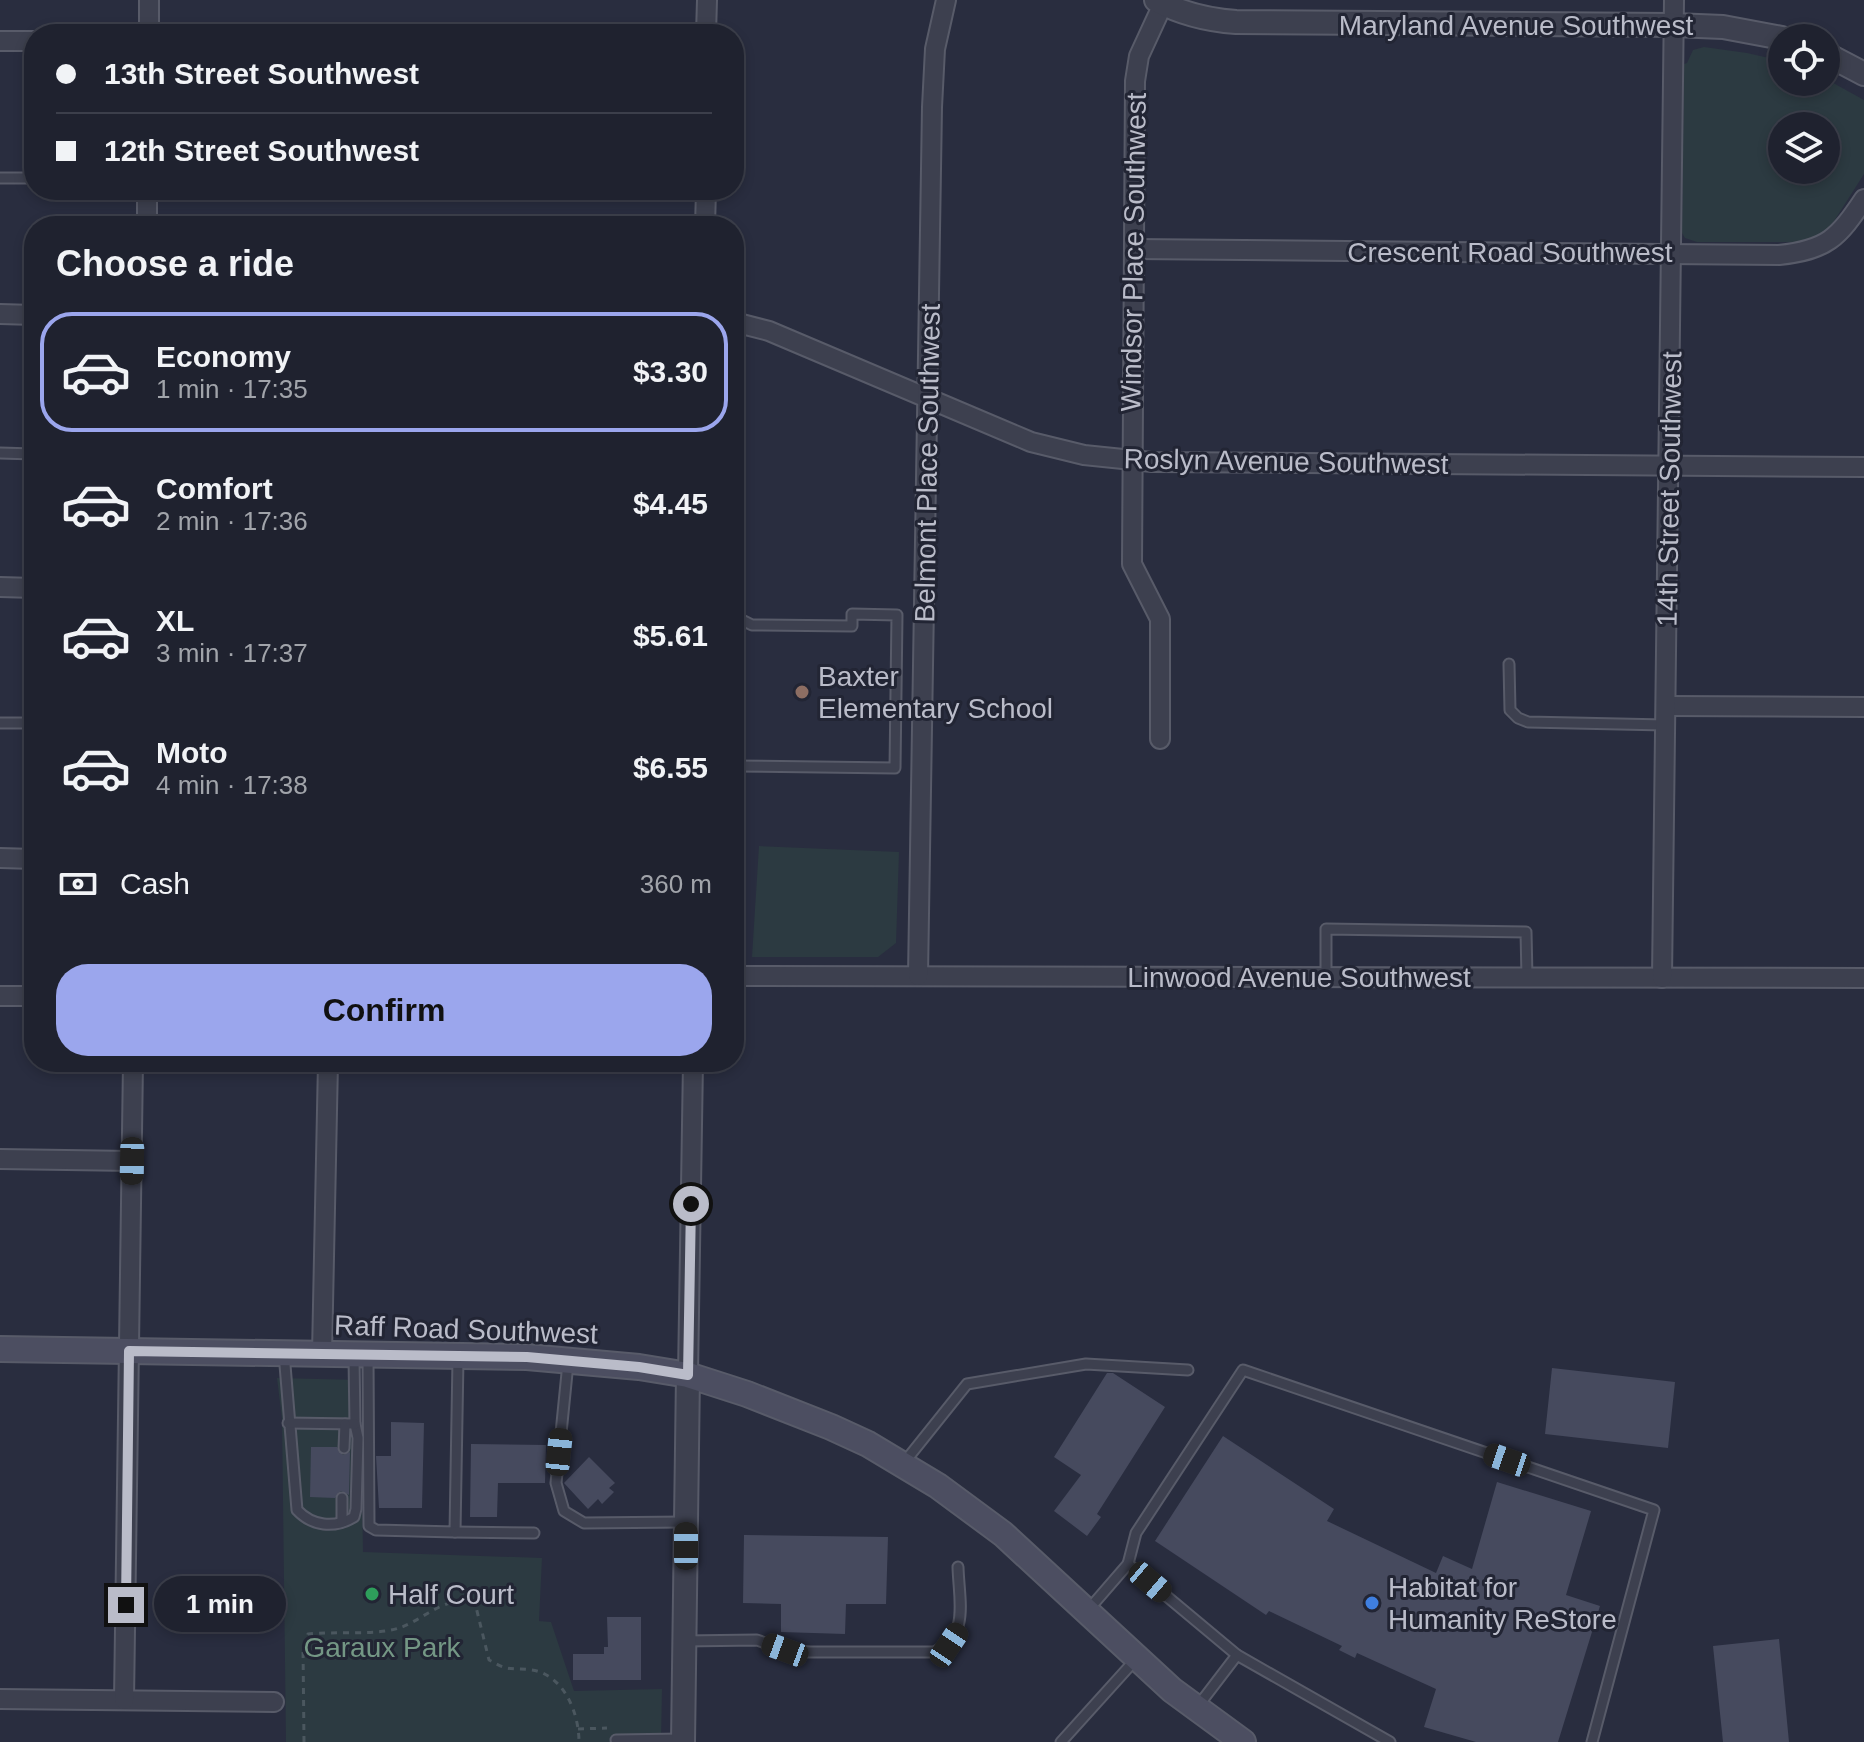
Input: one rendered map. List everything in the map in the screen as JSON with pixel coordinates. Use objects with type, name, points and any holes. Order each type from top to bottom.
[{"type":"main road","name":"Raff Road Southwest","points":[[0,1349],[569,1359],[688,1375],[793,1411],[868,1444],[960,1501],[1003,1534],[1136,1659],[1196,1709],[1243,1742]]},
{"type":"street","points":[[149,0],[149,24]]},
{"type":"street","points":[[706,24],[707,0]]},
{"type":"street","name":"Belmont Place Southwest","points":[[918,976],[932,107],[935,49],[946,0]]},
{"type":"street","name":"14th Street Southwest","points":[[1662,978],[1674,0]]},
{"type":"street","name":"Maryland Avenue Southwest","points":[[1160,2],[1209,20],[1236,22],[1674,25],[1723,27],[1768,35]]},
{"type":"street","name":"Windsor Place Southwest","points":[[1160,2],[1139,56],[1135,81],[1131,460],[1132,564],[1160,619],[1160,739]]},
{"type":"street","points":[[0,41],[24,41]]},
{"type":"street","points":[[1840,61],[1864,74]]},
{"type":"street","name":"Crescent Road Southwest","points":[[1134,249],[1779,255],[1815,249],[1837,236],[1864,199]]},
{"type":"street","points":[[0,314],[24,315]]},
{"type":"street","name":"Roslyn Avenue Southwest","points":[[744,325],[769,331],[1031,442],[1084,455],[1131,460],[1260,464],[1864,467]]},
{"type":"street","points":[[0,587],[24,588]]},
{"type":"street","points":[[1666,715],[1864,707]]},
{"type":"street","points":[[0,858],[24,859]]},
{"type":"street","name":"Linwood Avenue Southwest","points":[[744,976],[1864,978]]},
{"type":"street","points":[[0,996],[24,996]]},
{"type":"street","points":[[124,1700],[133,1072]]},
{"type":"street","points":[[322,1354],[328,1072]]},
{"type":"street","points":[[683,1740],[693,1072]]},
{"type":"street","points":[[0,1159],[132,1161]]},
{"type":"street","points":[[0,1699],[274,1702]]},
{"type":"lane","points":[[0,178],[24,178]]},
{"type":"lane","points":[[0,453],[24,454]]},
{"type":"lane","points":[[744,621],[752,625],[852,626],[852,614],[897,615],[895,768],[744,766]]},
{"type":"lane","points":[[1509,664],[1510,710],[1528,722],[1666,715]]},
{"type":"lane","points":[[0,723],[24,723]]},
{"type":"lane","points":[[1326,977],[1326,929],[1526,932],[1527,977]]},
{"type":"lane","points":[[284,1353],[297,1510],[307,1520],[321,1524],[342,1522],[354,1517],[358,1438],[350,1424]]},
{"type":"lane","points":[[344,1448],[361,1354]]},
{"type":"lane","points":[[361,1354],[369,1526],[376,1530],[534,1533]]},
{"type":"lane","points":[[455,1532],[458,1356]]},
{"type":"lane","points":[[569,1359],[556,1483],[564,1511],[584,1523],[686,1522]]},
{"type":"lane","points":[[903,1464],[967,1384],[1086,1364],[1188,1370]]},
{"type":"lane","points":[[1086,1611],[1128,1564],[1136,1533],[1243,1370],[1654,1510],[1592,1742]]},
{"type":"lane","points":[[288,1423],[350,1424]]},
{"type":"lane","points":[[342,1498],[342,1522]]},
{"type":"lane","points":[[1128,1564],[1237,1655],[1390,1742]]},
{"type":"lane","points":[[684,1641],[757,1640],[785,1650],[810,1652],[934,1652],[949,1645],[959,1630],[958,1567]]},
{"type":"lane","points":[[1196,1709],[1237,1655]]},
{"type":"lane","points":[[1061,1742],[1136,1659]]},
{"type":"lane","points":[[616,1740],[683,1740]]},
{"type":"path","points":[[304,1742],[303,1648],[308,1634],[398,1629],[450,1602],[461,1600],[476,1607],[489,1660],[507,1668],[541,1672],[558,1685],[571,1702],[579,1742]]},
{"type":"path","points":[[578,1729],[616,1728]]},
{"type":"green space","points":[[1704,47],[1747,53],[1768,58],[1768,96],[1840,96],[1840,87],[1864,100],[1864,174],[1829,229],[1806,242],[1697,242],[1685,238],[1682,233],[1684,64],[1693,50]]},
{"type":"green space","points":[[759,846],[899,852],[896,943],[878,957],[752,957]]},
{"type":"green space","name":"Garaux Park","points":[[277,1378],[360,1380],[363,1552],[542,1558],[539,1621],[551,1622],[574,1691],[662,1689],[661,1742],[286,1742],[282,1419]]},
{"type":"building","points":[[1552,1368],[1675,1382],[1668,1448],[1545,1434]]},
{"type":"building","points":[[1107,1373],[1113,1373],[1165,1407],[1097,1514],[1101,1517],[1087,1536],[1054,1511],[1081,1475],[1054,1457]]},
{"type":"building","points":[[391,1422],[424,1423],[422,1508],[379,1508],[376,1456],[391,1456]]},
{"type":"building","points":[[1223,1436],[1334,1509],[1327,1521],[1436,1573],[1443,1556],[1472,1569],[1497,1482],[1591,1511],[1566,1595],[1600,1606],[1558,1742],[1476,1742],[1424,1727],[1436,1689],[1357,1653],[1355,1658],[1339,1650],[1342,1646],[1269,1611],[1266,1615],[1155,1541]]},
{"type":"building","points":[[471,1444],[546,1445],[545,1483],[498,1483],[497,1517],[470,1517]]},
{"type":"building","points":[[311,1447],[337,1447],[343,1455],[350,1452],[349,1495],[341,1491],[335,1498],[310,1497]]},
{"type":"building","points":[[589,1457],[615,1483],[609,1488],[614,1492],[602,1504],[598,1499],[588,1509],[564,1483]]},
{"type":"building","points":[[744,1535],[888,1537],[886,1604],[846,1604],[845,1634],[781,1632],[781,1604],[743,1603]]},
{"type":"building","points":[[607,1617],[641,1617],[641,1680],[573,1680],[573,1654],[604,1654],[604,1647],[608,1647]]},
{"type":"building","points":[[1779,1639],[1789,1742],[1723,1742],[1713,1646]]},
{"type":"place","name":"Baxter Elementary School","points":[[802,692]]},
{"type":"place","name":"Half Court","points":[[372,1594]]},
{"type":"place","name":"Habitat for Humanity ReStore","points":[[1372,1603]]},
{"type":"route","points":[[126,1605],[129,1351],[527,1357],[569,1359],[688,1375],[691,1204]]}]
